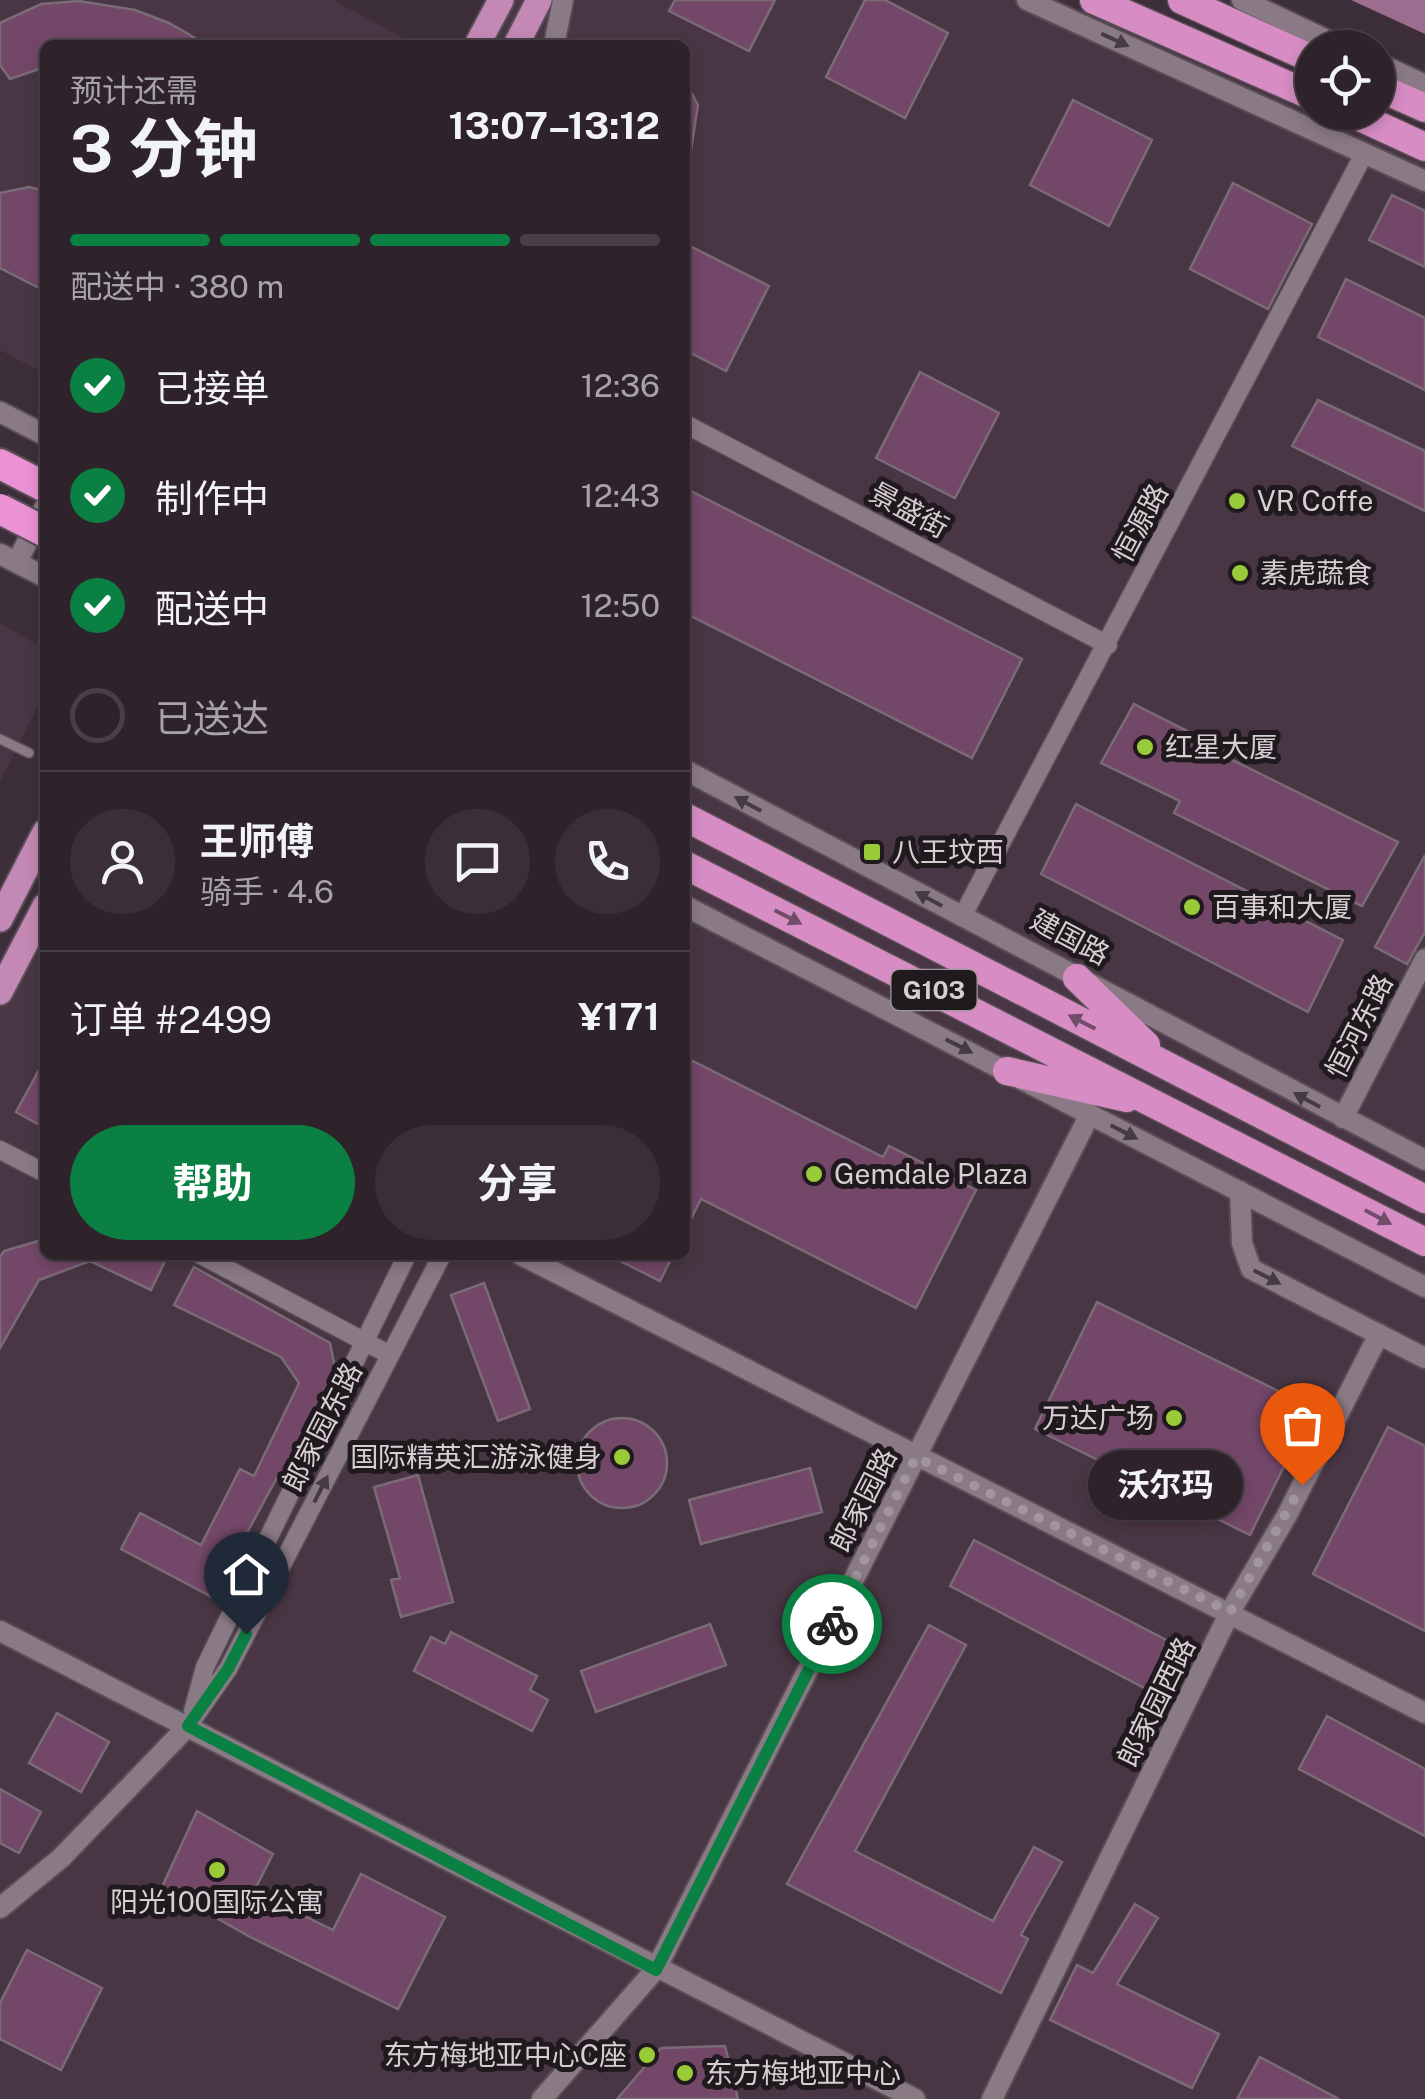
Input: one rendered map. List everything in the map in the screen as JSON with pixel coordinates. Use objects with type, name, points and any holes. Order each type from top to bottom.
[{"type":"highway","points":[[1094,0],[1295,89]]},
{"type":"highway","points":[[1182,0],[1295,51]]},
{"type":"highway","points":[[1395,95],[1425,108]]},
{"type":"highway","points":[[1389,130],[1425,146]]},
{"type":"highway","points":[[0,464],[40,484]]},
{"type":"highway","points":[[0,508],[40,529]]},
{"type":"highway","name":"G103","points":[[690,820],[1425,1199]]},
{"type":"highway","name":"G103","points":[[693,869],[1168,1107],[1425,1242]]},
{"type":"highway","points":[[1077,978],[1169,1067]]},
{"type":"highway","points":[[1007,1071],[1168,1107]]},
{"type":"main road","points":[[480,40],[501,0]]},
{"type":"main road","points":[[519,40],[540,0]]},
{"type":"main road","points":[[0,918],[40,842]]},
{"type":"main road","points":[[0,992],[40,916]]},
{"type":"street","points":[[555,40],[562,0]]},
{"type":"street","points":[[1027,0],[1425,181]]},
{"type":"street","points":[[1242,0],[1306,30]]},
{"type":"street","points":[[1395,71],[1425,85]]},
{"type":"street","name":"恒源路","points":[[962,917],[1364,154]]},
{"type":"street","points":[[0,412],[40,432]]},
{"type":"street","name":"景盛街","points":[[690,427],[1108,645]]},
{"type":"street","points":[[40,514],[8,558],[40,574]]},
{"type":"street","name":"建国路","points":[[690,773],[1425,1160]]},
{"type":"street","points":[[690,909],[1425,1287]]},
{"type":"street","name":"恒河东路","points":[[1343,1118],[1425,959]]},
{"type":"street","name":"郎家园路","points":[[542,2099],[656,1970],[1090,1114]]},
{"type":"street","points":[[0,1150],[40,1170]]},
{"type":"street","points":[[1240,1191],[1242,1243],[1251,1269],[1425,1358]]},
{"type":"street","points":[[212,1260],[390,1354]]},
{"type":"street","name":"郎家园东路","points":[[188,1726],[205,1668],[405,1260]]},
{"type":"street","name":"郎家园东路","points":[[0,1908],[61,1858],[188,1726],[228,1669],[439,1260]]},
{"type":"street","points":[[531,1260],[1425,1713]]},
{"type":"street","name":"郎家园西路","points":[[992,2099],[1230,1612],[1287,1515],[1379,1334]]},
{"type":"street","points":[[0,1630],[656,1970],[916,2099]]},
{"type":"lane","points":[[0,739],[29,754]]},
{"type":"shaded area","points":[[0,0],[333,0],[407,40],[40,40],[40,371],[0,350]]},
{"type":"shaded area","points":[[504,0],[1057,0],[1295,102],[1295,130],[1361,130],[1425,157],[1425,2099],[0,2099],[0,964],[40,888],[40,1260],[690,1260],[690,40],[484,40]]},
{"type":"shaded area","points":[[1351,0],[1425,0],[1425,34]]},
{"type":"shaded area","points":[[0,623],[40,646],[40,702],[0,781]]},
{"type":"building","points":[[675,0],[775,0],[749,51],[669,11]]},
{"type":"building","points":[[865,0],[885,0],[948,33],[905,118],[826,77]]},
{"type":"building","points":[[79,1],[135,10],[198,40],[40,40],[40,69],[10,79],[0,65],[0,23],[41,4]]},
{"type":"building","points":[[690,90],[698,105],[690,150]]},
{"type":"building","points":[[1073,100],[1152,140],[1109,226],[1030,185]]},
{"type":"building","points":[[1233,183],[1312,224],[1268,309],[1190,269]]},
{"type":"building","points":[[29,187],[40,190],[40,288],[0,268],[0,193]]},
{"type":"building","points":[[1392,195],[1425,211],[1425,267],[1369,240]]},
{"type":"building","points":[[690,246],[769,286],[726,371],[690,353]]},
{"type":"building","points":[[1346,279],[1425,318],[1425,390],[1318,337]]},
{"type":"building","points":[[920,372],[999,413],[955,498],[876,458]]},
{"type":"building","points":[[1318,400],[1425,451],[1425,511],[1292,446]]},
{"type":"building","points":[[690,491],[1022,659],[972,758],[690,616]]},
{"type":"building","points":[[1134,704],[1187,731],[1184,736],[1398,842],[1362,906],[1174,813],[1180,801],[1101,763]]},
{"type":"building","name":"百事和大厦","points":[[1076,804],[1343,940],[1308,1012],[1041,874]]},
{"type":"building","points":[[1425,855],[1425,932],[1407,964],[1375,947]]},
{"type":"building","name":"Gemdale Plaza","points":[[690,1060],[883,1157],[889,1146],[976,1190],[916,1308],[701,1199],[690,1221]]},
{"type":"building","points":[[40,1068],[40,1125],[16,1112]]},
{"type":"building","points":[[40,1240],[40,1260],[166,1260],[151,1290],[90,1261],[39,1280],[0,1348],[0,1257],[4,1251]]},
{"type":"building","points":[[618,1260],[670,1260],[660,1281]]},
{"type":"building","points":[[194,1267],[330,1343],[336,1372],[285,1476],[279,1474],[212,1597],[121,1549],[140,1513],[201,1545],[240,1469],[254,1476],[299,1383],[281,1357],[174,1305]]},
{"type":"building","points":[[484,1283],[530,1409],[498,1421],[451,1295]]},
{"type":"building","name":"万达广场","points":[[1097,1302],[1313,1408],[1250,1535],[1035,1429]]},
{"type":"building","name":"国际精英汇游泳健身","points":[[622,1418],[654,1431],[667,1463],[654,1495],[622,1508],[590,1495],[577,1463],[590,1431]]},
{"type":"building","points":[[1388,1427],[1425,1446],[1425,1631],[1313,1574]]},
{"type":"building","points":[[810,1468],[822,1512],[701,1544],[689,1500]]},
{"type":"building","points":[[418,1475],[453,1602],[401,1617],[391,1580],[400,1578],[374,1487]]},
{"type":"building","points":[[974,1540],[1174,1644],[1150,1691],[950,1586]]},
{"type":"building","points":[[710,1624],[726,1665],[596,1712],[581,1671]]},
{"type":"building","points":[[929,1625],[966,1645],[855,1851],[993,1921],[1034,1847],[1062,1862],[1021,1935],[1028,1939],[1001,1993],[787,1884]]},
{"type":"building","points":[[451,1632],[537,1676],[530,1690],[548,1700],[532,1731],[414,1671],[431,1637],[445,1644]]},
{"type":"building","points":[[57,1713],[109,1742],[81,1792],[29,1763]]},
{"type":"building","points":[[1327,1716],[1425,1769],[1425,1836],[1299,1769]]},
{"type":"building","points":[[0,1789],[41,1812],[19,1853],[0,1843]]},
{"type":"building","points":[[197,1811],[273,1854],[254,1891],[333,1930],[361,1874],[445,1917],[398,2009],[250,1937],[162,1887]]},
{"type":"building","points":[[1135,1904],[1158,1918],[1117,1984],[1219,2034],[1192,2088],[1050,2020],[1077,1965],[1093,1973]]},
{"type":"building","points":[[27,1950],[102,1988],[61,2070],[0,2039],[0,2003]]},
{"type":"building","name":"东方梅地亚中心","points":[[725,2046],[738,2099],[617,2099],[661,2048]]},
{"type":"building","points":[[1260,2057],[1339,2099],[1237,2099]]},
{"type":"way so far","points":[[832,1624],[916,1457],[1230,1612],[1302,1485]]},
{"type":"place","name":"VR Coffe","points":[[1237,501]]},
{"type":"place","name":"素虎蔬食","points":[[1240,573]]},
{"type":"place","name":"红星大厦","points":[[1145,747]]},
{"type":"place","name":"八王坟西","points":[[872,852]]},
{"type":"place","name":"百事和大厦","points":[[1192,907]]},
{"type":"place","name":"Gemdale Plaza","points":[[814,1174]]},
{"type":"place","name":"万达广场","points":[[1174,1418]]},
{"type":"place","name":"国际精英汇游泳健身","points":[[622,1457]]},
{"type":"place","name":"沃尔玛","points":[[1302,1485]]},
{"type":"place","name":"阳光100国际公寓","points":[[217,1870]]},
{"type":"place","name":"东方梅地亚中心C座","points":[[647,2055]]},
{"type":"place","name":"东方梅地亚中心","points":[[685,2073]]},
{"type":"route","points":[[246,1634],[228,1669],[188,1726],[656,1970],[832,1624]]}]
